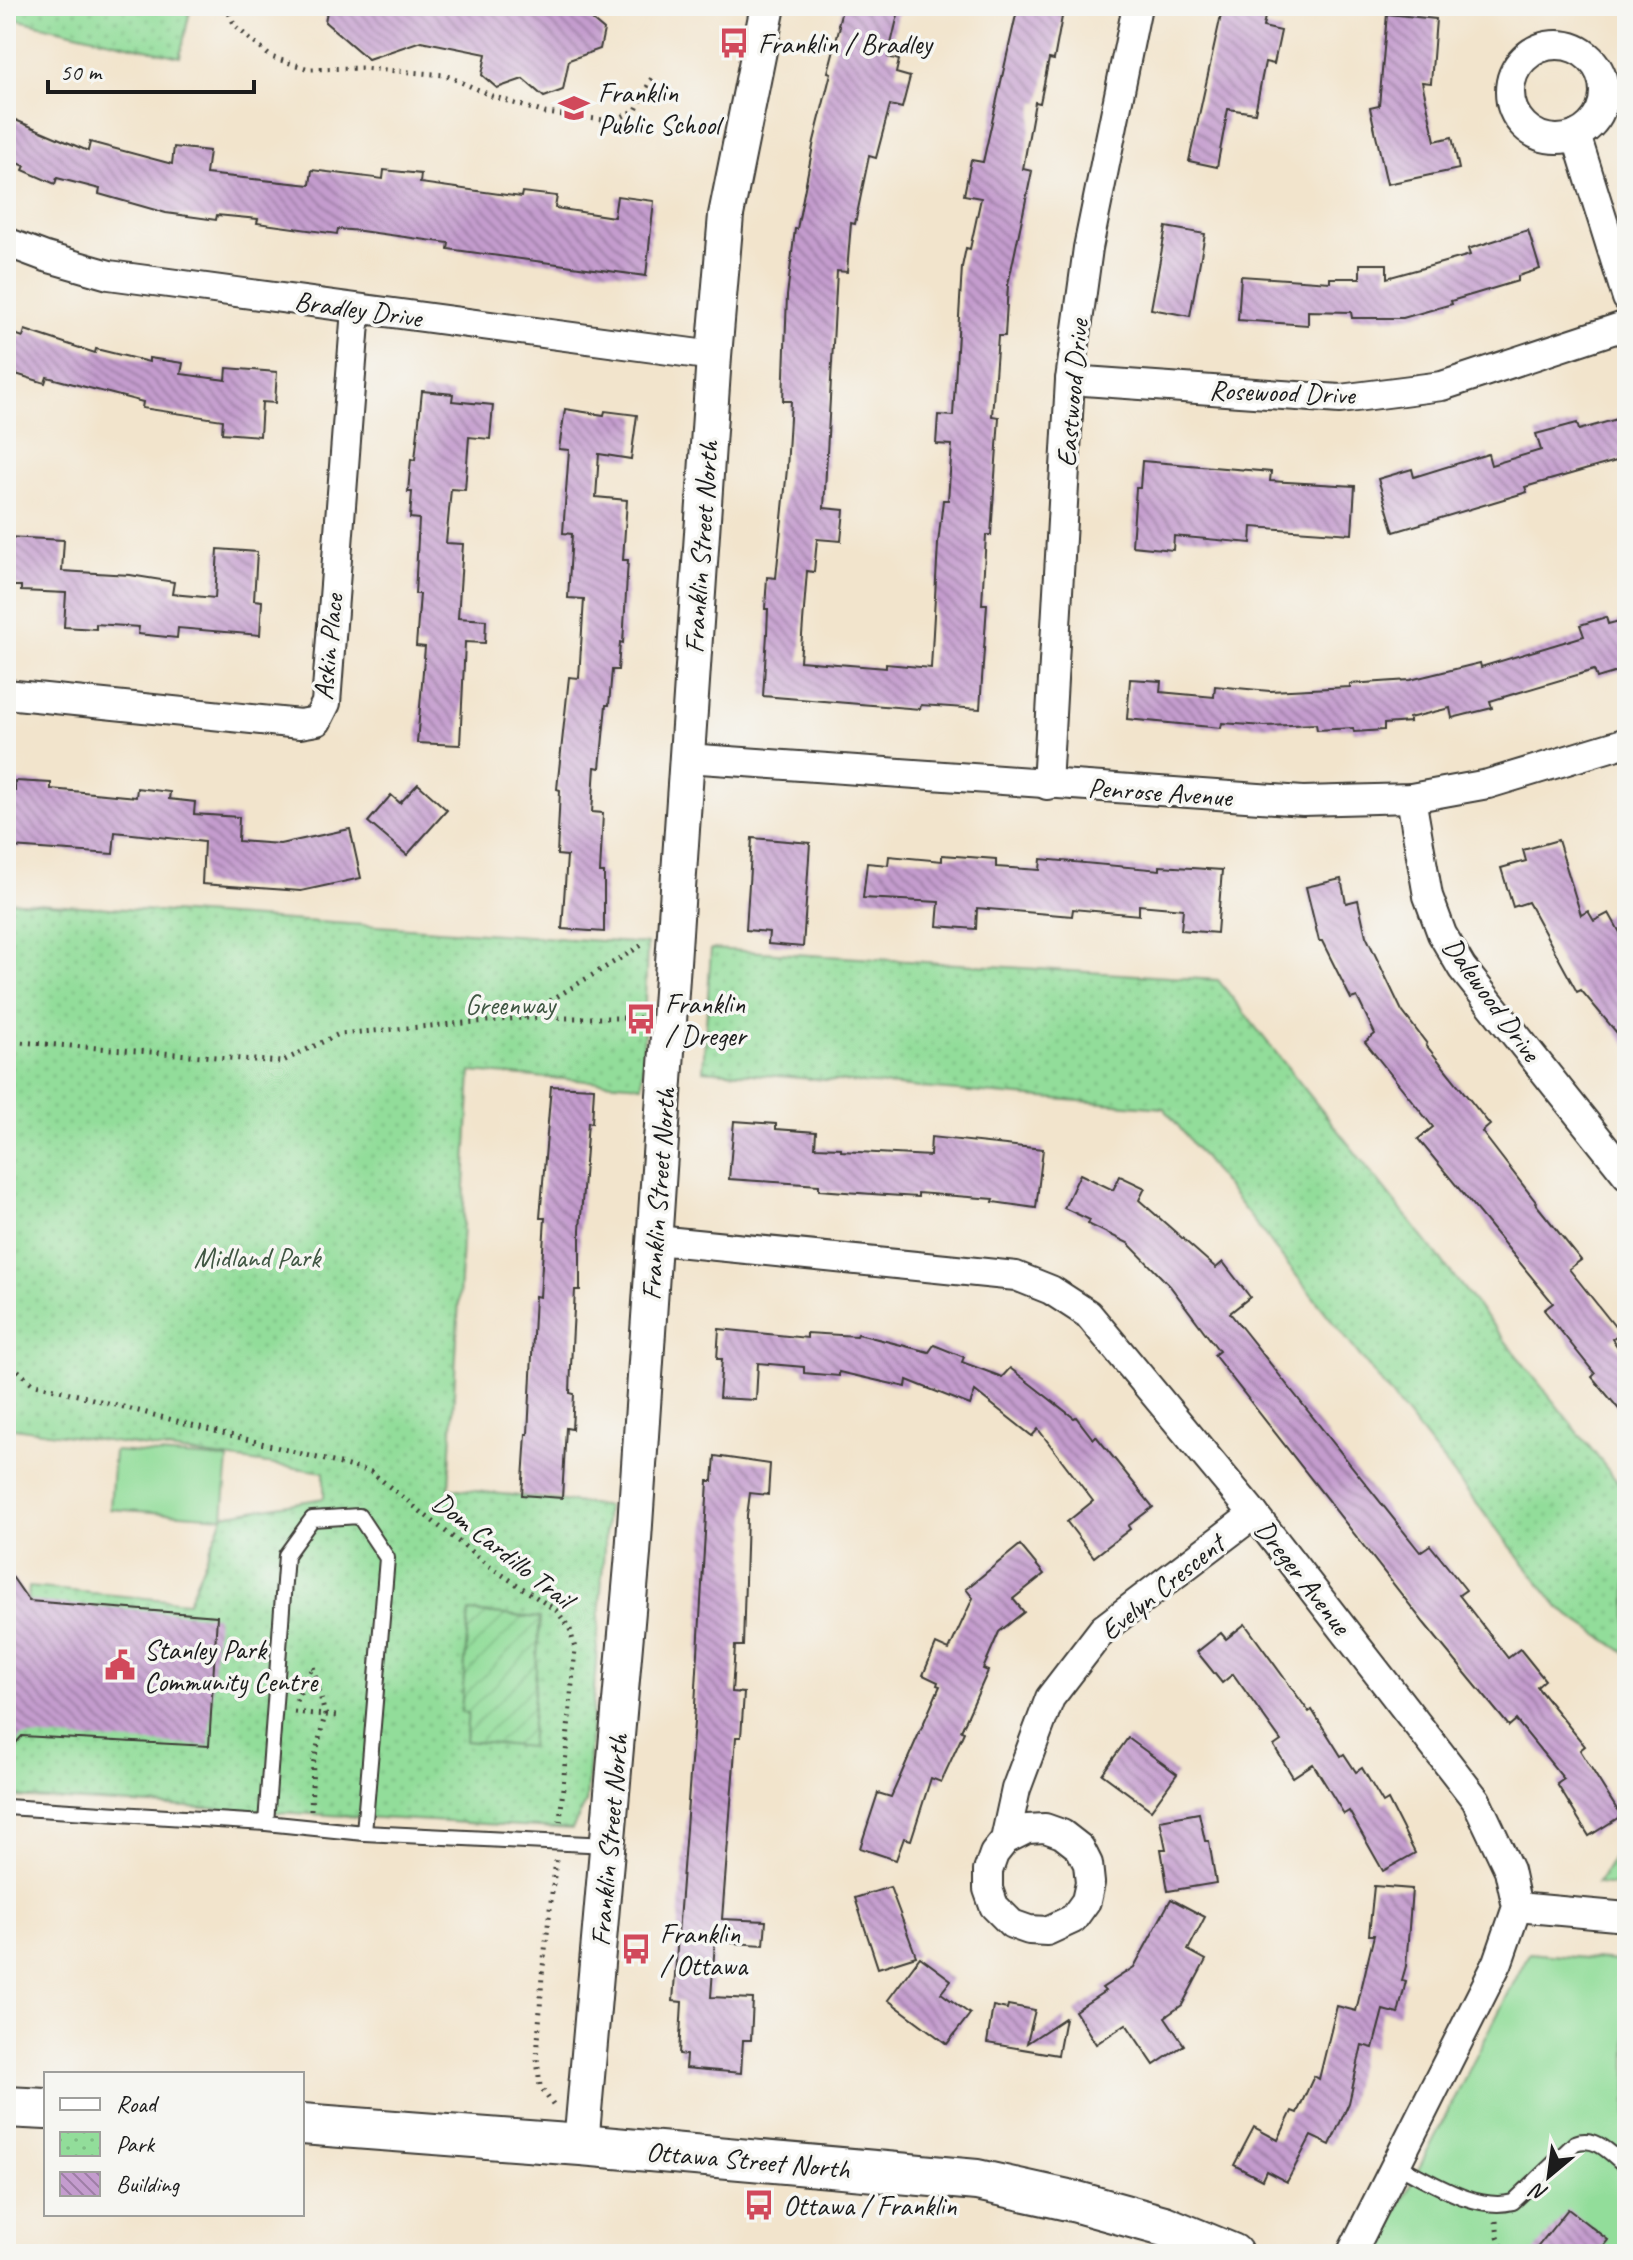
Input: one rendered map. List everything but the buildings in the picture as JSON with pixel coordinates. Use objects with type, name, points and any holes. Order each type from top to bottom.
[{"type":"main road","points":[[6,2107],[44,2109]]},
{"type":"main road","name":"Ottawa Street North","points":[[304,2124],[977,2180],[1077,2202],[1164,2226],[1232,2254]]},
{"type":"street","name":"Franklin Street North","points":[[581,2145],[609,1845],[656,1240],[686,758],[726,215],[768,6]]},
{"type":"street","name":"Eastwood Drive","points":[[1047,785],[1070,380],[1088,248],[1137,6]]},
{"type":"street","points":[[1576,135],[1627,298]]},
{"type":"street","name":"Bradley Drive","points":[[6,242],[109,275],[714,356]]},
{"type":"street","name":"Askin Place","points":[[6,694],[300,724],[317,721],[326,703],[356,309]]},
{"type":"street","name":"Rosewood Drive","points":[[1070,380],[1340,399],[1442,386],[1627,325]]},
{"type":"street","name":"Penrose Avenue","points":[[686,758],[1303,801],[1411,798],[1488,784],[1627,742]]},
{"type":"street","name":"Dalewood Drive","points":[[1411,798],[1428,896],[1442,934],[1462,968],[1627,1175]]},
{"type":"street","name":"Dreger Avenue","points":[[656,1240],[1016,1276],[1051,1290],[1088,1314],[1254,1514],[1476,1800],[1509,1870],[1517,1907]]},
{"type":"street","name":"Evelyn Crescent","points":[[1005,1840],[1016,1789],[1050,1698],[1103,1629],[1254,1514]]},
{"type":"street","points":[[1351,2254],[1498,1962],[1517,1907],[1627,1917]]},
{"type":"lane","points":[[266,1823],[286,1555],[312,1519],[359,1516],[387,1558],[364,1833]]},
{"type":"lane","points":[[6,1807],[266,1823],[364,1833],[609,1845]]},
{"type":"lane","points":[[1397,2165],[1462,2195],[1495,2205],[1513,2202],[1575,2143],[1585,2139],[1593,2140],[1627,2167]]},
{"type":"path","points":[[226,6],[235,26],[271,57],[309,69],[362,68],[445,75],[492,96],[545,113],[613,121],[636,110],[654,73]]},
{"type":"path","points":[[522,1018],[642,945]]},
{"type":"path","points":[[6,1041],[281,1062],[339,1034],[522,1018],[670,1019]]},
{"type":"path","name":"Dom Cardillo Trail","points":[[6,1360],[32,1383],[371,1472],[489,1566],[557,1611],[570,1629],[575,1649],[558,1842],[542,1975],[537,2059],[540,2086],[581,2145]]},
{"type":"path","points":[[291,1712],[313,1666],[325,1715],[313,1764],[310,1827]]},
{"type":"path","points":[[274,1710],[336,1716]]},
{"type":"path","points":[[1495,2205],[1498,2237],[1505,2254]]},
{"type":"green space","points":[[6,6],[191,6],[180,57],[6,17]]},
{"type":"green space","points":[[6,901],[647,944],[642,1085],[471,1072],[449,1488],[607,1506],[586,1803],[572,1829],[12,1797],[29,1587],[188,1602],[224,1515],[324,1498],[324,1472],[6,1427]]},
{"type":"green space","points":[[711,949],[1218,980],[1627,1494],[1627,1654],[1560,1609],[1164,1108],[703,1070]]},
{"type":"green space","points":[[114,1451],[228,1459],[223,1517],[110,1509]]},
{"type":"green space","points":[[469,1612],[540,1618],[530,1747],[465,1741],[468,1713],[461,1712]]},
{"type":"green space","points":[[1627,1834],[1627,1887],[1597,1884]]},
{"type":"green space","points":[[1529,1953],[1627,1962],[1627,2254],[1375,2254]]},
{"type":"place","name":"Franklin / Bradley","points":[[734,43]]},
{"type":"place","name":"Franklin Public School","points":[[574,108]]},
{"type":"place","name":"Franklin / Dreger","points":[[641,1019]]},
{"type":"place","name":"Stanley Park Community Centre","points":[[120,1665]]},
{"type":"place","name":"Franklin / Ottawa","points":[[636,1949]]},
{"type":"place","name":"Ottawa / Franklin","points":[[759,2205]]},
{"type":"park label","name":"Greenway","points":[[510,1004]]},
{"type":"park label","name":"Midland Park","points":[[257,1257]]}]
